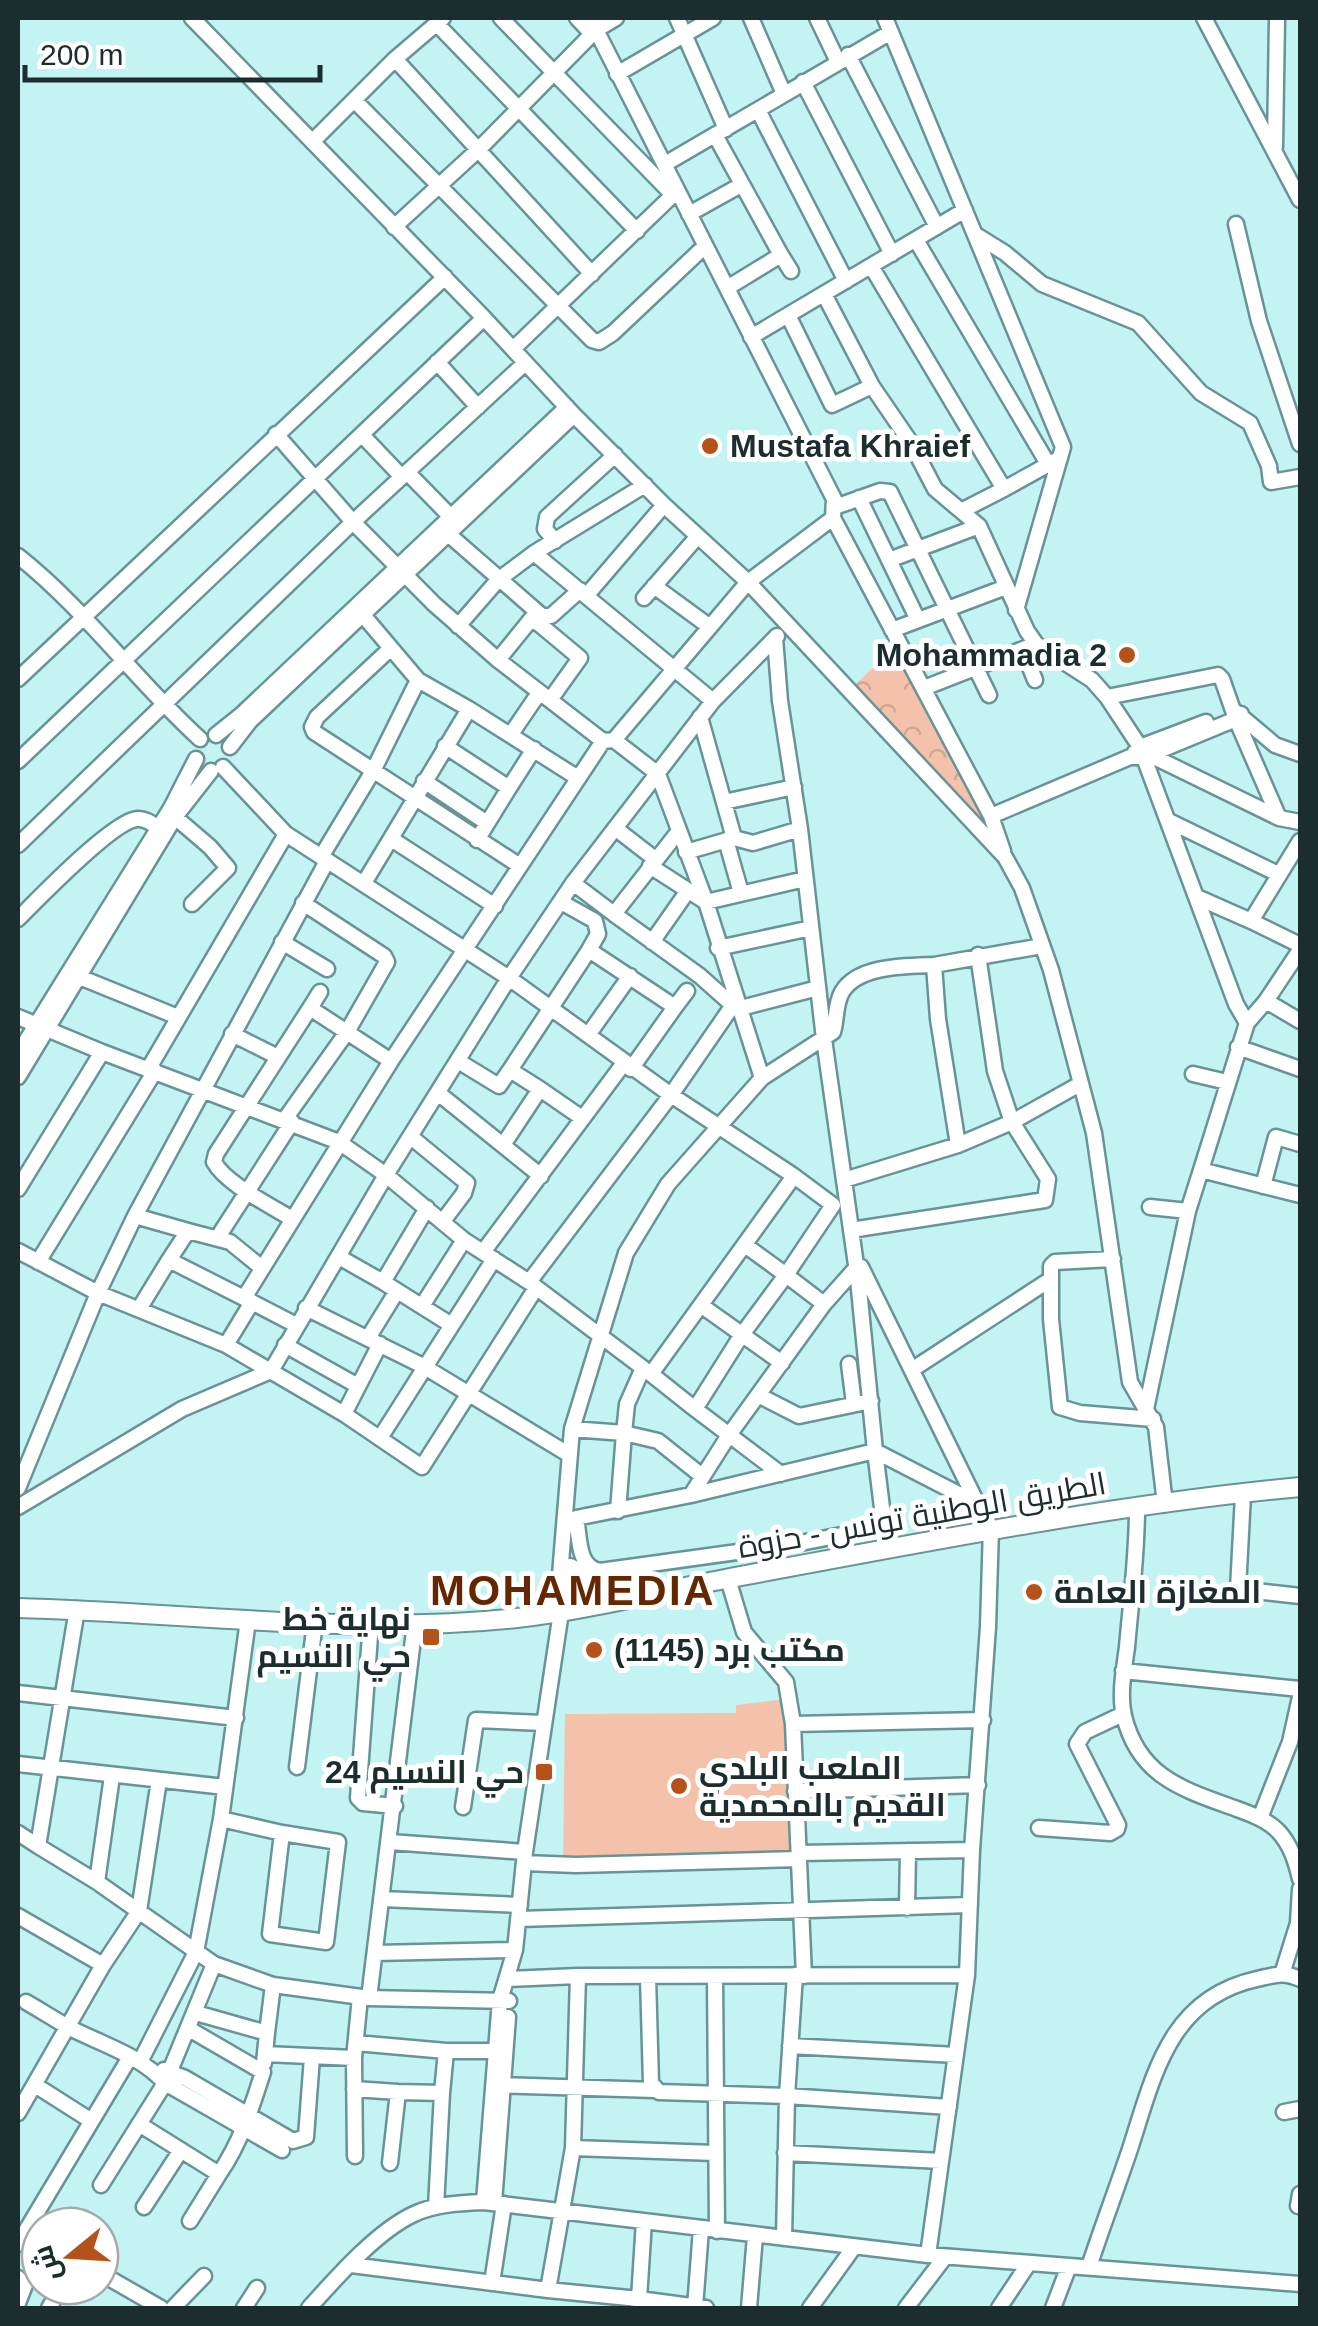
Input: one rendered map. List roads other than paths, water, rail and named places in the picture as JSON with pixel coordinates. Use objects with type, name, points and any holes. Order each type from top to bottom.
[{"type":"main road","name":"الطريق الوطنية تونس - حزوة","points":[[18,1608],[315,1622],[415,1623],[533,1615],[990,1528],[1300,1487]]},
{"type":"main road","points":[[566,1564],[594,1590],[613,1601]]},
{"type":"main road","points":[[533,1615],[560,1586]]},
{"type":"street","points":[[192,18],[570,411],[748,582],[1005,857]]},
{"type":"street","points":[[501,18],[675,193],[689,214],[892,630],[991,816],[1051,970],[1097,1149],[1130,1382],[1150,1414],[1166,1504]]},
{"type":"street","points":[[577,18],[593,27],[665,164],[675,193]]},
{"type":"street","points":[[394,227],[556,72],[593,27],[616,18]]},
{"type":"street","points":[[677,18],[741,185],[790,271]]},
{"type":"street","points":[[618,74],[713,18]]},
{"type":"street","points":[[750,18],[784,94]]},
{"type":"street","points":[[817,18],[937,227]]},
{"type":"street","points":[[1204,18],[1300,200]]},
{"type":"street","points":[[1275,150],[1277,18]]},
{"type":"street","points":[[313,141],[440,20],[518,110],[638,232]]},
{"type":"street","points":[[665,164],[843,58],[888,25],[1062,447],[1054,461],[1016,610]]},
{"type":"street","points":[[395,59],[592,274]]},
{"type":"street","points":[[803,82],[892,254]]},
{"type":"street","points":[[354,100],[592,340],[599,342],[705,246]]},
{"type":"street","points":[[758,110],[846,281]]},
{"type":"street","points":[[689,214],[741,185]]},
{"type":"street","points":[[513,349],[560,308],[675,193]]},
{"type":"street","points":[[751,337],[965,210]]},
{"type":"street","points":[[1236,224],[1259,321],[1300,444]]},
{"type":"street","points":[[976,235],[1042,284],[1138,324],[1201,393],[1250,423],[1271,478]]},
{"type":"street","points":[[916,240],[1054,461]]},
{"type":"street","points":[[727,288],[781,255]]},
{"type":"street","points":[[871,266],[1004,489]]},
{"type":"street","points":[[18,679],[445,277]]},
{"type":"street","points":[[824,294],[872,386],[911,443],[937,494],[963,510],[979,526],[1016,610],[1029,647],[1034,680]]},
{"type":"street","points":[[788,315],[832,404],[872,386]]},
{"type":"street","points":[[18,760],[484,318]]},
{"type":"street","points":[[438,362],[478,406]]},
{"type":"street","points":[[18,845],[353,522],[525,364]]},
{"type":"street","points":[[18,1076],[41,1027],[175,818],[230,758],[230,747],[250,721],[363,615],[450,516],[570,411]]},
{"type":"street","points":[[73,975],[196,759],[195,748],[200,739],[216,734],[240,716],[399,571],[448,533],[570,411]]},
{"type":"street","points":[[276,434],[399,571],[458,626],[544,697],[658,774],[706,902],[735,1007],[762,1078]]},
{"type":"street","points":[[362,434],[450,516]]},
{"type":"street","points":[[554,541],[545,529],[547,517],[615,455]]},
{"type":"street","points":[[963,510],[1054,461]]},
{"type":"street","points":[[1271,478],[1300,469]]},
{"type":"street","points":[[1271,478],[1300,477]]},
{"type":"street","points":[[458,626],[498,580],[534,553],[645,485]]},
{"type":"street","points":[[226,1345],[262,1268],[339,1142],[578,778],[748,582],[834,512],[880,490],[890,492],[989,695]]},
{"type":"street","points":[[859,498],[918,620]]},
{"type":"street","points":[[534,615],[550,616],[583,593],[664,504]]},
{"type":"street","points":[[889,560],[979,526]]},
{"type":"street","points":[[448,533],[580,658],[512,734]]},
{"type":"street","points":[[698,536],[649,592],[710,627]]},
{"type":"street","points":[[534,553],[713,701]]},
{"type":"street","points":[[18,556],[200,739]]},
{"type":"street","points":[[892,630],[1006,588]]},
{"type":"street","points":[[363,615],[418,680],[512,734],[578,778]]},
{"type":"street","points":[[498,660],[534,615]]},
{"type":"street","points":[[18,1507],[182,1410],[270,1371],[386,1175],[509,978],[574,883],[713,701],[787,624]]},
{"type":"street","points":[[571,1518],[584,1563],[592,1570],[795,1544],[876,1527],[882,1516],[872,1401],[775,638]]},
{"type":"street","points":[[924,688],[1029,647],[1078,668],[1108,696],[1141,754],[1236,1004],[1247,1023]]},
{"type":"street","points":[[390,650],[317,717],[312,727],[319,737],[520,866]]},
{"type":"street","points":[[1108,696],[1218,675],[1279,818]]},
{"type":"street","points":[[18,1488],[98,1293],[135,1216],[418,680]]},
{"type":"street","points":[[364,883],[470,709]]},
{"type":"street","points":[[991,816],[1237,715]]},
{"type":"street","points":[[1237,715],[1275,745],[1300,754]]},
{"type":"street","points":[[700,717],[724,802],[741,893]]},
{"type":"street","points":[[216,734],[230,747]]},
{"type":"street","points":[[446,746],[509,788]]},
{"type":"street","points":[[477,840],[534,750]]},
{"type":"street","points":[[1141,754],[1279,818],[1300,822]]},
{"type":"street","points":[[196,759],[217,769],[286,834],[509,978],[628,1066],[848,1213]]},
{"type":"street","points":[[424,781],[487,823]]},
{"type":"street","points":[[724,802],[794,786]]},
{"type":"street","points":[[175,818],[218,854],[228,868],[192,904]]},
{"type":"street","points":[[18,919],[91,850],[132,820],[144,819],[158,828]]},
{"type":"street","points":[[1168,821],[1278,874]]},
{"type":"street","points":[[615,828],[688,892],[706,902],[805,880]]},
{"type":"street","points":[[686,852],[730,839],[753,843],[800,829]]},
{"type":"street","points":[[614,914],[678,832]]},
{"type":"street","points":[[38,1262],[286,834]]},
{"type":"street","points":[[392,840],[495,906]]},
{"type":"street","points":[[1252,921],[1300,841]]},
{"type":"street","points":[[574,883],[700,976],[735,1007]]},
{"type":"street","points":[[652,942],[688,892]]},
{"type":"street","points":[[1150,1414],[1188,1211],[1238,1047],[1247,1023],[1266,1001],[1300,947],[1198,898]]},
{"type":"street","points":[[458,1061],[499,1086],[589,950],[598,934],[595,921],[561,902]]},
{"type":"street","points":[[218,1237],[250,1192],[288,1121],[347,1032],[387,960],[302,904]]},
{"type":"street","points":[[718,948],[810,928]]},
{"type":"street","points":[[282,942],[327,968]]},
{"type":"street","points":[[500,2085],[497,2052],[562,1612],[560,1586],[571,1518],[568,1454],[572,1429],[626,1253],[668,1184],[762,1078],[832,1032],[839,997],[846,986],[885,969],[934,965],[1042,946]]},
{"type":"street","points":[[589,950],[675,1007]]},
{"type":"street","points":[[850,1230],[1045,1200],[1048,1179],[1012,1122],[994,1071],[978,955]]},
{"type":"street","points":[[934,965],[938,1019],[958,1145]]},
{"type":"street","points":[[73,975],[178,1017]]},
{"type":"street","points":[[588,1035],[630,976]]},
{"type":"street","points":[[18,1250],[98,1293],[226,1345],[344,1414],[422,1467],[533,1285],[735,1007],[818,988]]},
{"type":"street","points":[[380,1438],[488,1256],[541,1176],[582,1118],[687,991]]},
{"type":"street","points":[[292,1219],[219,1170],[214,1162],[320,992]]},
{"type":"street","points":[[1266,1001],[1300,1021]]},
{"type":"street","points":[[310,1008],[391,1061]]},
{"type":"street","points":[[18,1017],[339,1142],[386,1175],[464,1240],[533,1285],[781,1474]]},
{"type":"street","points":[[18,1054],[41,1027]]},
{"type":"street","points":[[232,1034],[278,1056]]},
{"type":"street","points":[[1238,1047],[1295,1067],[1300,1049]]},
{"type":"street","points":[[18,1189],[102,1052]]},
{"type":"street","points":[[510,1070],[582,1118]]},
{"type":"street","points":[[1193,1074],[1227,1082]]},
{"type":"street","points":[[844,1180],[958,1145],[1012,1122],[1080,1084]]},
{"type":"street","points":[[503,1144],[540,1089]]},
{"type":"street","points":[[438,1093],[541,1176]]},
{"type":"street","points":[[411,1137],[467,1183],[443,1222]]},
{"type":"street","points":[[1263,1186],[1276,1137],[1300,1144]]},
{"type":"street","points":[[1201,1170],[1300,1195]]},
{"type":"street","points":[[618,1511],[627,1404],[647,1371],[702,1306],[794,1176]]},
{"type":"street","points":[[694,1409],[833,1205]]},
{"type":"street","points":[[1150,1207],[1188,1211]]},
{"type":"street","points":[[383,1282],[427,1208]]},
{"type":"street","points":[[135,1216],[218,1237],[262,1268]]},
{"type":"street","points":[[138,1310],[188,1231]]},
{"type":"street","points":[[422,1306],[464,1240]]},
{"type":"street","points":[[745,1244],[824,1304]]},
{"type":"street","points":[[339,1257],[450,1324]]},
{"type":"street","points":[[1113,1259],[1062,1260],[1052,1266],[1051,1319],[1060,1407],[1080,1413],[1150,1414]]},
{"type":"street","points":[[170,1260],[296,1325]]},
{"type":"street","points":[[691,1495],[729,1434],[855,1262]]},
{"type":"street","points":[[855,1262],[913,1369],[990,1528],[967,1975],[928,2255]]},
{"type":"street","points":[[913,1369],[1050,1280]]},
{"type":"street","points":[[344,1414],[397,1291]]},
{"type":"street","points":[[702,1306],[782,1363]]},
{"type":"street","points":[[306,1308],[423,1366],[568,1454]]},
{"type":"street","points":[[285,1345],[358,1386]]},
{"type":"street","points":[[849,1364],[854,1404]]},
{"type":"street","points":[[760,1396],[799,1416],[872,1401]]},
{"type":"street","points":[[572,1429],[640,1434],[658,1441],[702,1476]]},
{"type":"street","points":[[571,1518],[691,1495],[874,1451],[978,1504]]},
{"type":"street","points":[[1243,1494],[1238,1589],[1300,1596]]},
{"type":"street","points":[[1136,1508],[1123,1714],[1144,1760],[1167,1782],[1260,1818],[1278,1830],[1293,1852],[1300,1879]]},
{"type":"street","points":[[795,1544],[801,1567]]},
{"type":"street","points":[[566,1564],[590,1606]]},
{"type":"street","points":[[728,1579],[744,1632],[786,1682],[793,1724],[801,1912],[787,2096],[784,2238]]},
{"type":"street","points":[[38,1846],[78,1609]]},
{"type":"street","points":[[18,2244],[90,2120],[141,2063],[196,1952],[221,1820],[248,1620]]},
{"type":"street","points":[[297,1768],[315,1622]]},
{"type":"street","points":[[371,1622],[358,1798],[363,1803],[395,1806]]},
{"type":"street","points":[[355,2156],[355,2051],[375,1953],[415,1623]]},
{"type":"street","points":[[1123,1670],[1300,1689]]},
{"type":"street","points":[[18,1693],[236,1718]]},
{"type":"street","points":[[1260,1818],[1290,1742],[1300,1697]]},
{"type":"street","points":[[1039,1828],[1110,1833],[1116,1829],[1118,1825],[1078,1744],[1085,1732],[1123,1714]]},
{"type":"street","points":[[463,1807],[476,1720],[543,1723]]},
{"type":"street","points":[[793,1724],[983,1720]]},
{"type":"street","points":[[18,1764],[225,1787]]},
{"type":"street","points":[[97,1882],[112,1776]]},
{"type":"street","points":[[18,2113],[103,1965],[139,1911],[159,1780]]},
{"type":"street","points":[[795,1791],[978,1786]]},
{"type":"street","points":[[221,1820],[338,1842],[326,1942],[270,1934],[282,1833]]},
{"type":"street","points":[[18,1833],[97,1882],[214,1964],[273,1984],[364,1997],[504,2000]]},
{"type":"street","points":[[390,1842],[576,1865],[972,1850]]},
{"type":"street","points":[[907,1908],[908,1851]]},
{"type":"street","points":[[1283,1971],[1298,1923],[1300,1889]]},
{"type":"street","points":[[382,1899],[519,1912],[801,1912],[970,1905]]},
{"type":"street","points":[[18,1916],[103,1965]]},
{"type":"street","points":[[375,1953],[515,1950]]},
{"type":"street","points":[[102,2185],[168,2077],[214,1964]]},
{"type":"street","points":[[1089,2266],[1161,2054],[1187,2016],[1232,1986],[1283,1971],[1300,1979]]},
{"type":"street","points":[[508,1980],[578,1976],[967,1975]]},
{"type":"street","points":[[548,2290],[573,2148],[578,1976]]},
{"type":"street","points":[[352,2265],[638,2304],[701,2308],[716,2153],[715,1976]]},
{"type":"street","points":[[648,1977],[655,2090]]},
{"type":"street","points":[[190,2221],[246,2121],[263,2072],[273,1984]]},
{"type":"street","points":[[492,2284],[504,2000]]},
{"type":"street","points":[[26,2002],[246,2121],[293,2141],[306,2137],[312,2057]]},
{"type":"street","points":[[196,2013],[267,2033]]},
{"type":"street","points":[[189,2029],[263,2072]]},
{"type":"street","points":[[790,2046],[956,2055]]},
{"type":"street","points":[[436,2208],[446,2050]]},
{"type":"street","points":[[265,2054],[312,2057],[355,2051],[497,2052]]},
{"type":"street","points":[[500,2085],[787,2096],[948,2107]]},
{"type":"street","points":[[34,2086],[90,2120]]},
{"type":"street","points":[[354,2089],[442,2093]]},
{"type":"street","points":[[390,2163],[398,2092]]},
{"type":"street","points":[[1284,2112],[1300,2109]]},
{"type":"street","points":[[246,2121],[282,2150]]},
{"type":"street","points":[[139,2124],[218,2174]]},
{"type":"street","points":[[573,2148],[716,2153]]},
{"type":"street","points":[[144,2207],[181,2150]]},
{"type":"street","points":[[785,2153],[942,2161]]},
{"type":"street","points":[[311,2308],[352,2265],[414,2214],[494,2203],[928,2255],[1300,2284]]},
{"type":"street","points":[[638,2304],[644,2221]]},
{"type":"street","points":[[749,2308],[755,2236]]},
{"type":"street","points":[[810,2308],[854,2246]]},
{"type":"street","points":[[906,2308],[946,2256]]},
{"type":"street","points":[[1000,2308],[1028,2264]]},
{"type":"street","points":[[1053,2308],[1069,2266]]},
{"type":"street","points":[[173,2308],[204,2276]]},
{"type":"street","points":[[18,2278],[25,2285],[18,2303]]},
{"type":"street","points":[[120,2284],[162,2308]]},
{"type":"street","points":[[244,2308],[257,2288]]},
{"type":"place","name":"Mustafa Khraief","points":[[710,446]]},
{"type":"place","name":"Mohammadia 2","points":[[1127,655]]},
{"type":"place","name":"المغازة العامة","points":[[1034,1592]]},
{"type":"place","name":"نهاية خط حي النسيم","points":[[431,1637]]},
{"type":"place","name":"مكتب برد (1145)","points":[[594,1650]]},
{"type":"place","name":"حي النسيم 24","points":[[544,1772]]},
{"type":"place","name":"الملعب البلدي القديم بالمحمدية","points":[[679,1786]]},
{"type":"district","name":"MOHAMEDIA","points":[[573,1590]]}]
